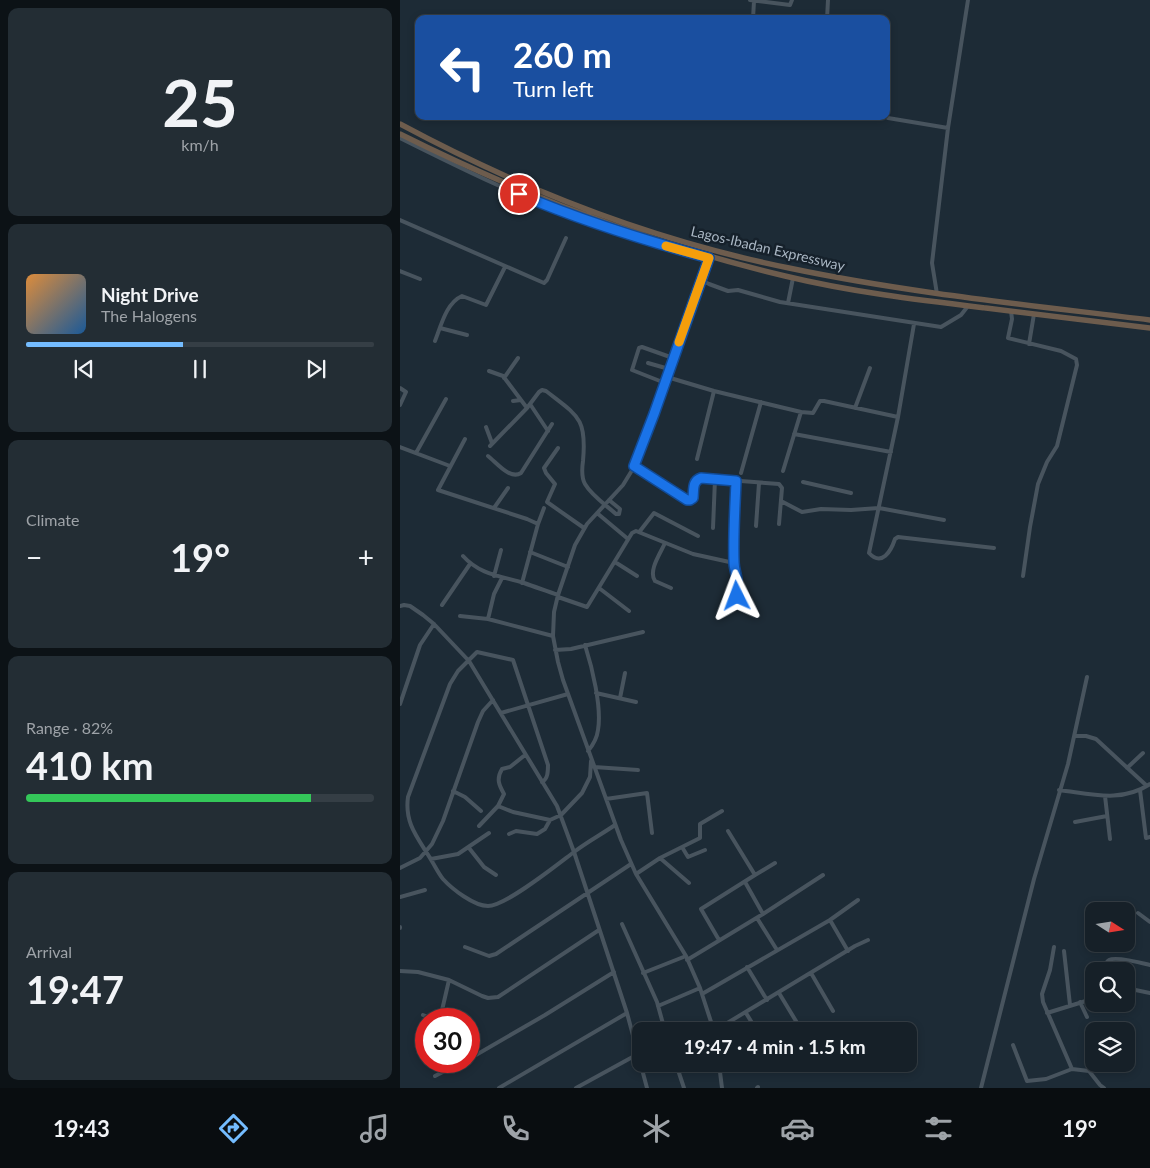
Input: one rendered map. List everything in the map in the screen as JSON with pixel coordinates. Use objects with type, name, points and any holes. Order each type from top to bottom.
[{"type":"highway","name":"Lagos-Ibadan Expressway","points":[[400,124],[459,155],[513,179],[610,217],[724,252],[788,268],[919,292],[1150,320]]},
{"type":"highway","name":"Lagos-Ibadan Expressway","points":[[400,134],[471,168],[566,209],[646,238],[709,257],[793,278],[918,300],[1150,328]]},
{"type":"street","points":[[753,15],[752,0],[790,5],[792,0]]},
{"type":"street","points":[[826,15],[828,0]]},
{"type":"street","points":[[937,294],[932,263],[948,128],[968,0]]},
{"type":"street","points":[[890,118],[948,128]]},
{"type":"street","points":[[400,138],[470,173],[573,217],[645,241],[709,257],[634,466],[623,485],[584,528],[568,566],[554,612],[553,636],[555,650],[568,694],[596,774],[631,864],[687,958],[712,1022]]},
{"type":"street","points":[[400,220],[544,284],[566,238]]},
{"type":"street","points":[[435,341],[446,314],[459,297],[465,296],[486,305],[505,267]]},
{"type":"street","points":[[400,271],[420,279]]},
{"type":"street","points":[[788,303],[793,278]]},
{"type":"street","points":[[701,280],[728,291],[738,290],[788,303],[941,327],[961,315],[968,306]]},
{"type":"street","points":[[1011,311],[1012,319],[1008,338],[1068,354],[1076,359],[1077,365],[1057,446],[1047,462],[1038,484],[1024,576]]},
{"type":"street","points":[[1029,344],[1034,314]]},
{"type":"street","points":[[914,324],[898,417],[869,554],[872,557],[882,558],[891,551],[894,539],[898,537],[994,548]]},
{"type":"street","points":[[440,328],[467,334]]},
{"type":"street","points":[[665,383],[632,370],[639,348],[642,347],[674,358]]},
{"type":"street","points":[[504,378],[518,358]]},
{"type":"street","points":[[648,363],[669,369]]},
{"type":"street","points":[[855,408],[870,368]]},
{"type":"street","points":[[489,371],[499,374],[504,378],[548,430]]},
{"type":"street","points":[[667,377],[714,392],[801,412],[813,413],[820,401],[898,417]]},
{"type":"street","points":[[400,388],[406,392],[400,405]]},
{"type":"street","points":[[486,427],[491,445],[539,392],[542,390],[546,391],[579,418],[584,436],[582,469],[584,482],[605,504],[616,514],[619,514],[620,509],[609,500]]},
{"type":"street","points":[[697,459],[714,392]]},
{"type":"street","points":[[416,453],[446,399]]},
{"type":"street","points":[[512,401],[521,400]]},
{"type":"street","points":[[741,473],[761,402]]},
{"type":"street","points":[[783,471],[801,412]]},
{"type":"street","points":[[488,456],[508,472],[517,476],[521,473],[552,424]]},
{"type":"street","points":[[794,434],[891,452]]},
{"type":"street","points":[[465,439],[439,487],[440,492],[494,508],[538,524]]},
{"type":"street","points":[[400,447],[450,466]]},
{"type":"street","points":[[558,448],[544,468],[556,484],[546,500],[584,528]]},
{"type":"street","points":[[634,466],[687,500],[693,498],[694,483],[697,479],[701,478],[781,485],[779,524]]},
{"type":"street","points":[[713,528],[715,479]]},
{"type":"street","points":[[736,481],[733,532],[737,582],[735,593],[750,612]]},
{"type":"street","points":[[803,482],[851,493]]},
{"type":"street","points":[[756,526],[759,483]]},
{"type":"street","points":[[494,508],[508,488]]},
{"type":"street","points":[[781,501],[802,512],[821,509],[851,510],[879,508],[944,520]]},
{"type":"street","points":[[522,583],[544,508]]},
{"type":"street","points":[[597,513],[628,540]]},
{"type":"street","points":[[463,556],[470,564],[487,574],[522,583],[587,607],[632,533],[640,531],[654,513],[698,536]]},
{"type":"street","points":[[640,531],[693,554],[734,563]]},
{"type":"street","points":[[665,543],[653,576],[655,581],[671,588]]},
{"type":"street","points":[[494,576],[501,550]]},
{"type":"street","points":[[530,552],[568,566]]},
{"type":"street","points":[[615,562],[636,576]]},
{"type":"street","points":[[442,605],[470,564]]},
{"type":"street","points":[[488,619],[494,594],[502,578]]},
{"type":"street","points":[[598,588],[629,611]]},
{"type":"street","points":[[400,606],[410,606],[434,624],[469,660],[561,815],[632,1032]]},
{"type":"street","points":[[460,616],[488,619],[553,636]]},
{"type":"street","points":[[400,704],[420,645],[434,624]]},
{"type":"street","points":[[555,650],[571,649],[643,632]]},
{"type":"street","points":[[585,645],[592,663],[598,731],[588,751]]},
{"type":"street","points":[[542,782],[546,779],[548,765],[526,704],[513,660],[477,652],[458,671],[450,684],[408,797],[407,808],[419,844],[431,859],[442,878],[456,891],[475,902],[488,906],[495,905],[536,880],[615,825]]},
{"type":"street","points":[[620,698],[625,673]]},
{"type":"street","points":[[982,1088],[1034,879],[1074,736],[1087,677]]},
{"type":"street","points":[[596,693],[636,702]]},
{"type":"street","points":[[500,713],[526,704],[568,694]]},
{"type":"street","points":[[400,868],[410,864],[426,853],[439,832],[478,722],[483,711],[493,700]]},
{"type":"street","points":[[1060,790],[1105,796],[1126,795],[1148,785],[1096,739],[1086,736],[1074,736]]},
{"type":"street","points":[[1127,768],[1143,753]]},
{"type":"street","points":[[480,826],[498,806],[504,794],[498,784],[499,773],[504,768],[510,767],[525,754]]},
{"type":"street","points":[[498,806],[513,812],[550,820],[561,815],[582,793],[590,777],[591,760]]},
{"type":"street","points":[[594,767],[638,770]]},
{"type":"street","points":[[590,777],[596,774]]},
{"type":"street","points":[[1140,790],[1146,838],[1150,837]]},
{"type":"street","points":[[453,791],[465,797],[481,811]]},
{"type":"street","points":[[606,799],[647,793],[652,833]]},
{"type":"street","points":[[1105,796],[1110,839]]},
{"type":"street","points":[[636,874],[660,858],[700,838],[700,824],[722,811]]},
{"type":"street","points":[[1075,822],[1107,816]]},
{"type":"street","points":[[509,834],[516,831],[537,834],[546,829],[550,820]]},
{"type":"street","points":[[728,830],[755,875]]},
{"type":"street","points":[[431,859],[458,854],[488,833]]},
{"type":"street","points":[[682,847],[687,857],[705,850]]},
{"type":"street","points":[[469,848],[484,867],[496,875]]},
{"type":"street","points":[[660,858],[689,883]]},
{"type":"street","points":[[719,940],[702,909],[775,863]]},
{"type":"street","points":[[465,947],[489,956],[496,954],[631,864]]},
{"type":"street","points":[[643,973],[687,958],[757,918],[823,875]]},
{"type":"street","points":[[745,882],[763,914]]},
{"type":"street","points":[[400,896],[425,890]]},
{"type":"street","points":[[702,994],[830,920],[858,900]]},
{"type":"street","points":[[1138,913],[1150,922]]},
{"type":"street","points":[[757,918],[777,950]]},
{"type":"street","points":[[830,920],[848,951]]},
{"type":"street","points":[[622,924],[658,1006],[662,1022]]},
{"type":"street","points":[[400,971],[418,972],[449,980],[482,996],[488,998],[498,997],[534,975],[599,930]]},
{"type":"street","points":[[729,1022],[868,940]]},
{"type":"street","points":[[1054,947],[1050,970],[1042,994],[1046,1013],[1072,1068]]},
{"type":"street","points":[[1064,951],[1070,1006]]},
{"type":"street","points":[[1108,962],[1113,959],[1150,965]]},
{"type":"street","points":[[747,967],[767,1000]]},
{"type":"street","points":[[480,1053],[614,972]]},
{"type":"street","points":[[811,973],[833,1011]]},
{"type":"street","points":[[443,1008],[449,980]]},
{"type":"street","points":[[658,1006],[700,988]]},
{"type":"street","points":[[1135,990],[1150,993]]},
{"type":"street","points":[[779,993],[797,1022]]},
{"type":"street","points":[[1046,1013],[1085,1000]]},
{"type":"street","points":[[1080,1002],[1087,1017]]},
{"type":"street","points":[[746,1012],[752,1022]]},
{"type":"street","points":[[499,1088],[627,1013]]},
{"type":"street","points":[[1013,1045],[1027,1081],[1046,1079],[1072,1068],[1089,1071],[1102,1087]]},
{"type":"street","points":[[576,1088],[632,1057]]},
{"type":"street","points":[[643,1072],[647,1088]]},
{"type":"street","points":[[679,1072],[684,1088]]},
{"type":"street","points":[[720,1072],[722,1088]]},
{"type":"street","points":[[435,1076],[441,1073]]},
{"type":"street","points":[[1093,1088],[1102,1087]]},
{"type":"slow traffic","points":[[666,246],[709,258],[679,342]]},
{"type":"route","points":[[519,194],[573,217],[608,229],[709,258],[645,440],[634,466],[687,500],[693,498],[694,483],[697,479],[736,481],[733,532],[737,582],[735,593],[737,596]]}]
